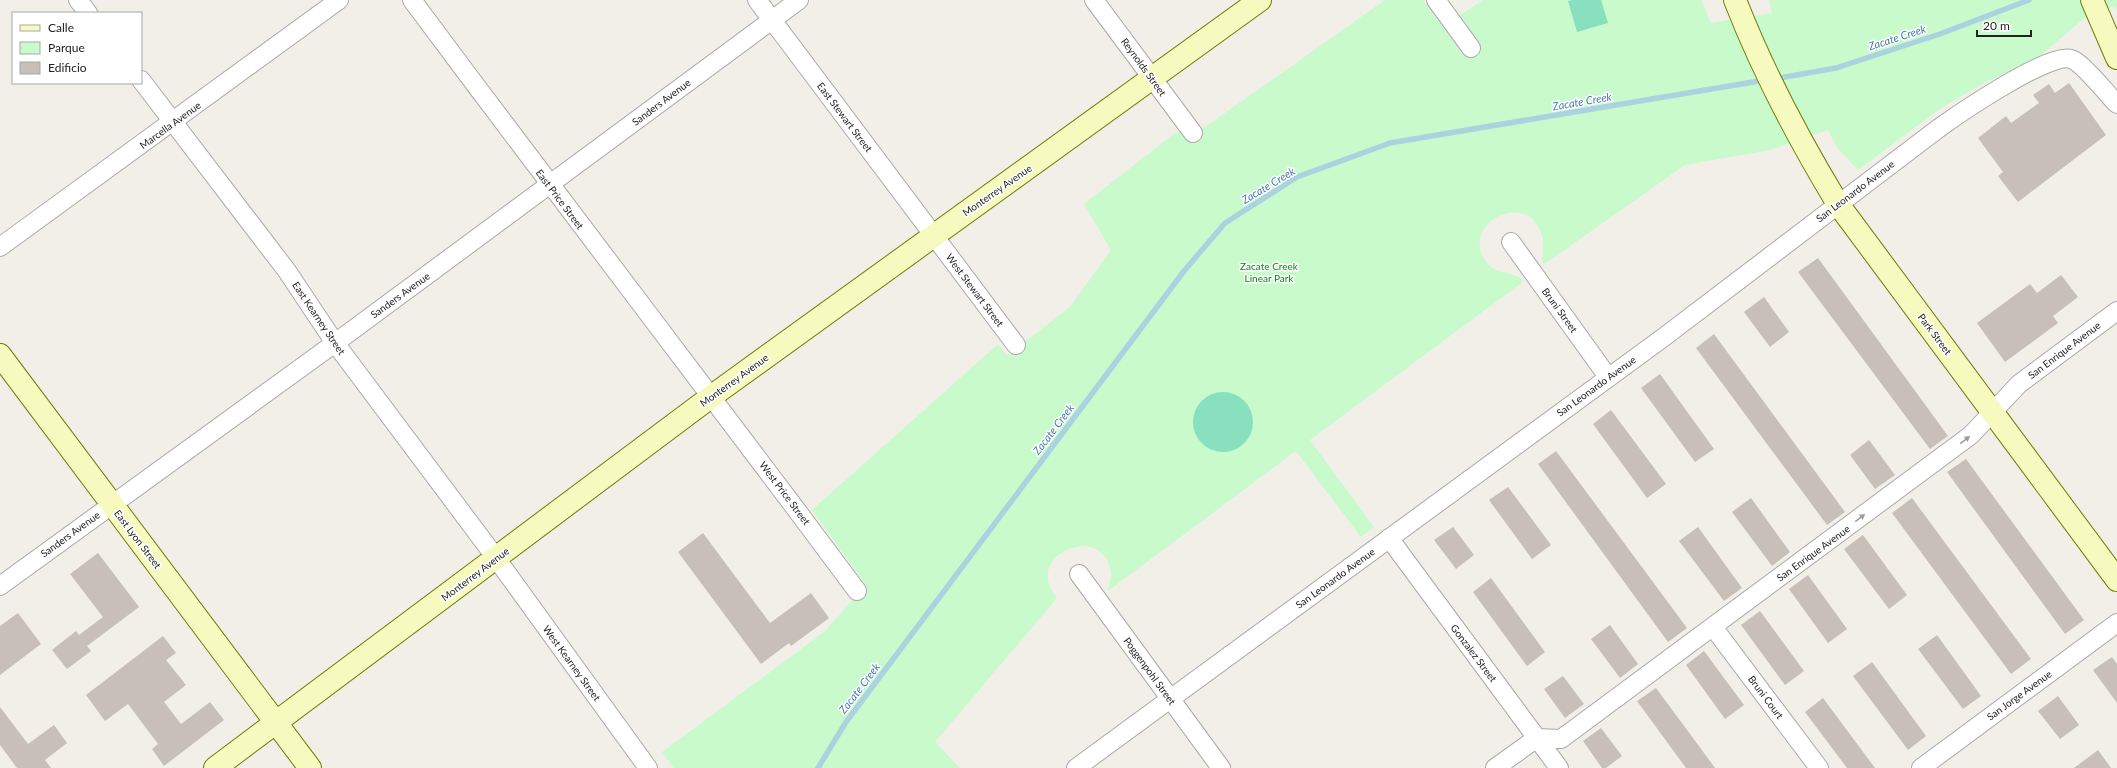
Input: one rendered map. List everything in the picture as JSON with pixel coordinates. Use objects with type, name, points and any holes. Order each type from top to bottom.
[{"type":"street","points":[[78,0],[87,12]]},
{"type":"street","name":"Marcella Avenue","points":[[0,247],[174,122],[339,0]]},
{"type":"street","name":"East Price Street","points":[[412,0],[549,185],[712,396]]},
{"type":"street","name":"East Stewart Street","points":[[757,0],[933,235]]},
{"type":"street","name":"Sanders Avenue","points":[[0,586],[335,343],[799,0]]},
{"type":"street","name":"Reynolds Street","points":[[1094,0],[1193,133]]},
{"type":"street","name":"Monterrey Avenue","points":[[215,768],[712,396],[1260,0]]},
{"type":"street","points":[[1436,0],[1471,48]]},
{"type":"street","name":"Park Street","points":[[1736,4],[1768,80],[1801,144],[1838,204],[2117,580]]},
{"type":"street","points":[[2095,6],[2117,58]]},
{"type":"street","name":"San Leonardo Avenue","points":[[1076,768],[1608,377],[1838,204],[1981,99],[2042,64],[2059,59],[2071,59],[2082,67],[2117,104]]},
{"type":"street","name":"East Kearney Street","points":[[142,81],[288,271],[335,343],[496,558]]},
{"type":"street","name":"West Stewart Street","points":[[933,235],[1016,346]]},
{"type":"street","name":"Bruni Street","points":[[1511,242],[1608,377]]},
{"type":"street","name":"San Enrique Avenue","points":[[1537,738],[1561,739],[1971,435],[2019,384],[2117,311]]},
{"type":"street","name":"East Lyon Street","points":[[0,355],[310,768]]},
{"type":"street","name":"West Price Street","points":[[712,396],[857,591]]},
{"type":"street","name":"Gonzalez Street","points":[[1389,538],[1559,768]]},
{"type":"street","name":"West Kearney Street","points":[[496,558],[648,768]]},
{"type":"street","name":"Poggenpohl Street","points":[[1079,574],[1221,768]]},
{"type":"street","name":"San Jorge Avenue","points":[[1920,768],[2117,623]]},
{"type":"street","name":"Bruni Court","points":[[1713,627],[1819,768]]},
{"type":"street","points":[[1495,768],[1537,738]]},
{"type":"green space","name":"Zacate Creek Linear Park","points":[[1385,0],[1423,0],[1464,56],[1480,45],[1460,15],[1483,0],[1701,0],[1711,23],[1772,13],[1769,0],[2117,0],[2117,12],[2114,6],[2083,19],[2037,59],[1982,84],[1941,108],[1858,170],[1838,149],[1828,130],[1770,150],[1685,165],[1543,265],[1543,239],[1534,221],[1523,214],[1510,213],[1498,217],[1487,225],[1481,236],[1480,249],[1487,263],[1491,267],[1501,272],[1515,275],[1524,281],[1310,440],[1374,527],[1361,537],[1296,451],[1108,591],[1111,573],[1105,557],[1094,548],[1081,546],[1068,550],[1056,557],[1049,568],[1048,582],[1057,598],[935,742],[960,768],[674,768],[662,752],[824,632],[866,585],[812,510],[998,344],[1007,356],[1070,307],[1111,250],[1084,204],[1175,133],[1205,127]]},
{"type":"green space","points":[[1601,0],[1608,23],[1577,32],[1568,1]]},
{"type":"green space","points":[[1217,392],[1229,392],[1240,397],[1248,405],[1253,416],[1251,434],[1240,447],[1229,452],[1217,452],[1206,447],[1198,439],[1193,428],[1193,416],[1198,405],[1206,397]]},
{"type":"building","points":[[2069,83],[2106,135],[2018,202],[1998,176],[2003,172],[1978,138],[2006,116],[2011,123],[2039,103],[2033,95],[2049,84],[2055,93]]},
{"type":"building","points":[[1818,258],[1948,436],[1930,449],[1798,272]]},
{"type":"building","points":[[2061,275],[2078,297],[2053,316],[2058,323],[2005,362],[1977,323],[2030,284],[2037,293]]},
{"type":"building","points":[[1764,297],[1789,332],[1770,347],[1744,312]]},
{"type":"building","points":[[1714,334],[1845,512],[1827,525],[1696,348]]},
{"type":"building","points":[[1660,374],[1714,449],[1695,462],[1641,388]]},
{"type":"building","points":[[1611,410],[1666,484],[1647,498],[1593,424]]},
{"type":"building","points":[[1869,440],[1895,475],[1875,489],[1850,455]]},
{"type":"building","points":[[1556,451],[1687,628],[1668,642],[1538,464]]},
{"type":"building","points":[[1966,459],[2084,620],[2065,634],[1947,472]]},
{"type":"building","points":[[1508,487],[1551,545],[1532,559],[1489,500]]},
{"type":"building","points":[[1751,498],[1790,552],[1772,566],[1732,512]]},
{"type":"building","points":[[1912,498],[2031,659],[2011,674],[1892,513]]},
{"type":"building","points":[[1453,527],[1474,555],[1456,569],[1434,540]]},
{"type":"building","points":[[1698,527],[1742,588],[1724,601],[1679,541]]},
{"type":"building","points":[[703,533],[770,623],[811,593],[829,618],[791,646],[789,643],[761,664],[678,552]]},
{"type":"building","points":[[1863,535],[1907,595],[1889,609],[1844,549]]},
{"type":"building","points":[[98,553],[139,607],[87,646],[91,651],[67,669],[52,650],[76,631],[79,635],[103,617],[70,574]]},
{"type":"building","points":[[1808,575],[1847,629],[1828,643],[1789,589]]},
{"type":"building","points":[[1491,578],[1545,652],[1527,666],[1473,592]]},
{"type":"building","points":[[1760,611],[1804,671],[1785,685],[1741,625]]},
{"type":"building","points":[[18,613],[41,644],[0,675],[0,626]]},
{"type":"building","points":[[1610,625],[1638,664],[1620,678],[1591,639]]},
{"type":"building","points":[[1937,635],[1981,696],[1963,709],[1918,649]]},
{"type":"building","points":[[163,636],[176,653],[166,660],[186,685],[164,702],[181,724],[210,702],[224,720],[164,766],[152,749],[158,744],[128,704],[105,721],[86,695]]},
{"type":"building","points":[[1704,651],[1744,705],[1725,719],[1686,665]]},
{"type":"building","points":[[2112,657],[2117,664],[2117,703],[2093,670]]},
{"type":"building","points":[[1872,662],[1926,736],[1908,750],[1853,676]]},
{"type":"building","points":[[1563,676],[1584,704],[1565,718],[1544,689]]},
{"type":"building","points":[[1656,688],[1715,768],[1686,768],[1637,701]]},
{"type":"building","points":[[2058,696],[2079,725],[2060,739],[2038,711]]},
{"type":"building","points":[[1823,698],[1875,768],[1847,768],[1805,712]]},
{"type":"building","points":[[0,707],[28,744],[54,725],[67,743],[45,760],[51,768],[17,768],[0,745]]},
{"type":"building","points":[[1601,728],[1622,756],[1606,768],[1602,768],[1583,741]]},
{"type":"building","points":[[2098,750],[2111,768],[2074,768]]},
{"type":"waterway","name":"Zacate Creek","points":[[1774,79],[1836,68],[1940,34],[2029,0]]},
{"type":"waterway","name":"Zacate Creek","points":[[818,768],[846,722],[1184,271],[1225,223],[1297,177],[1390,143],[1765,80]]}]
